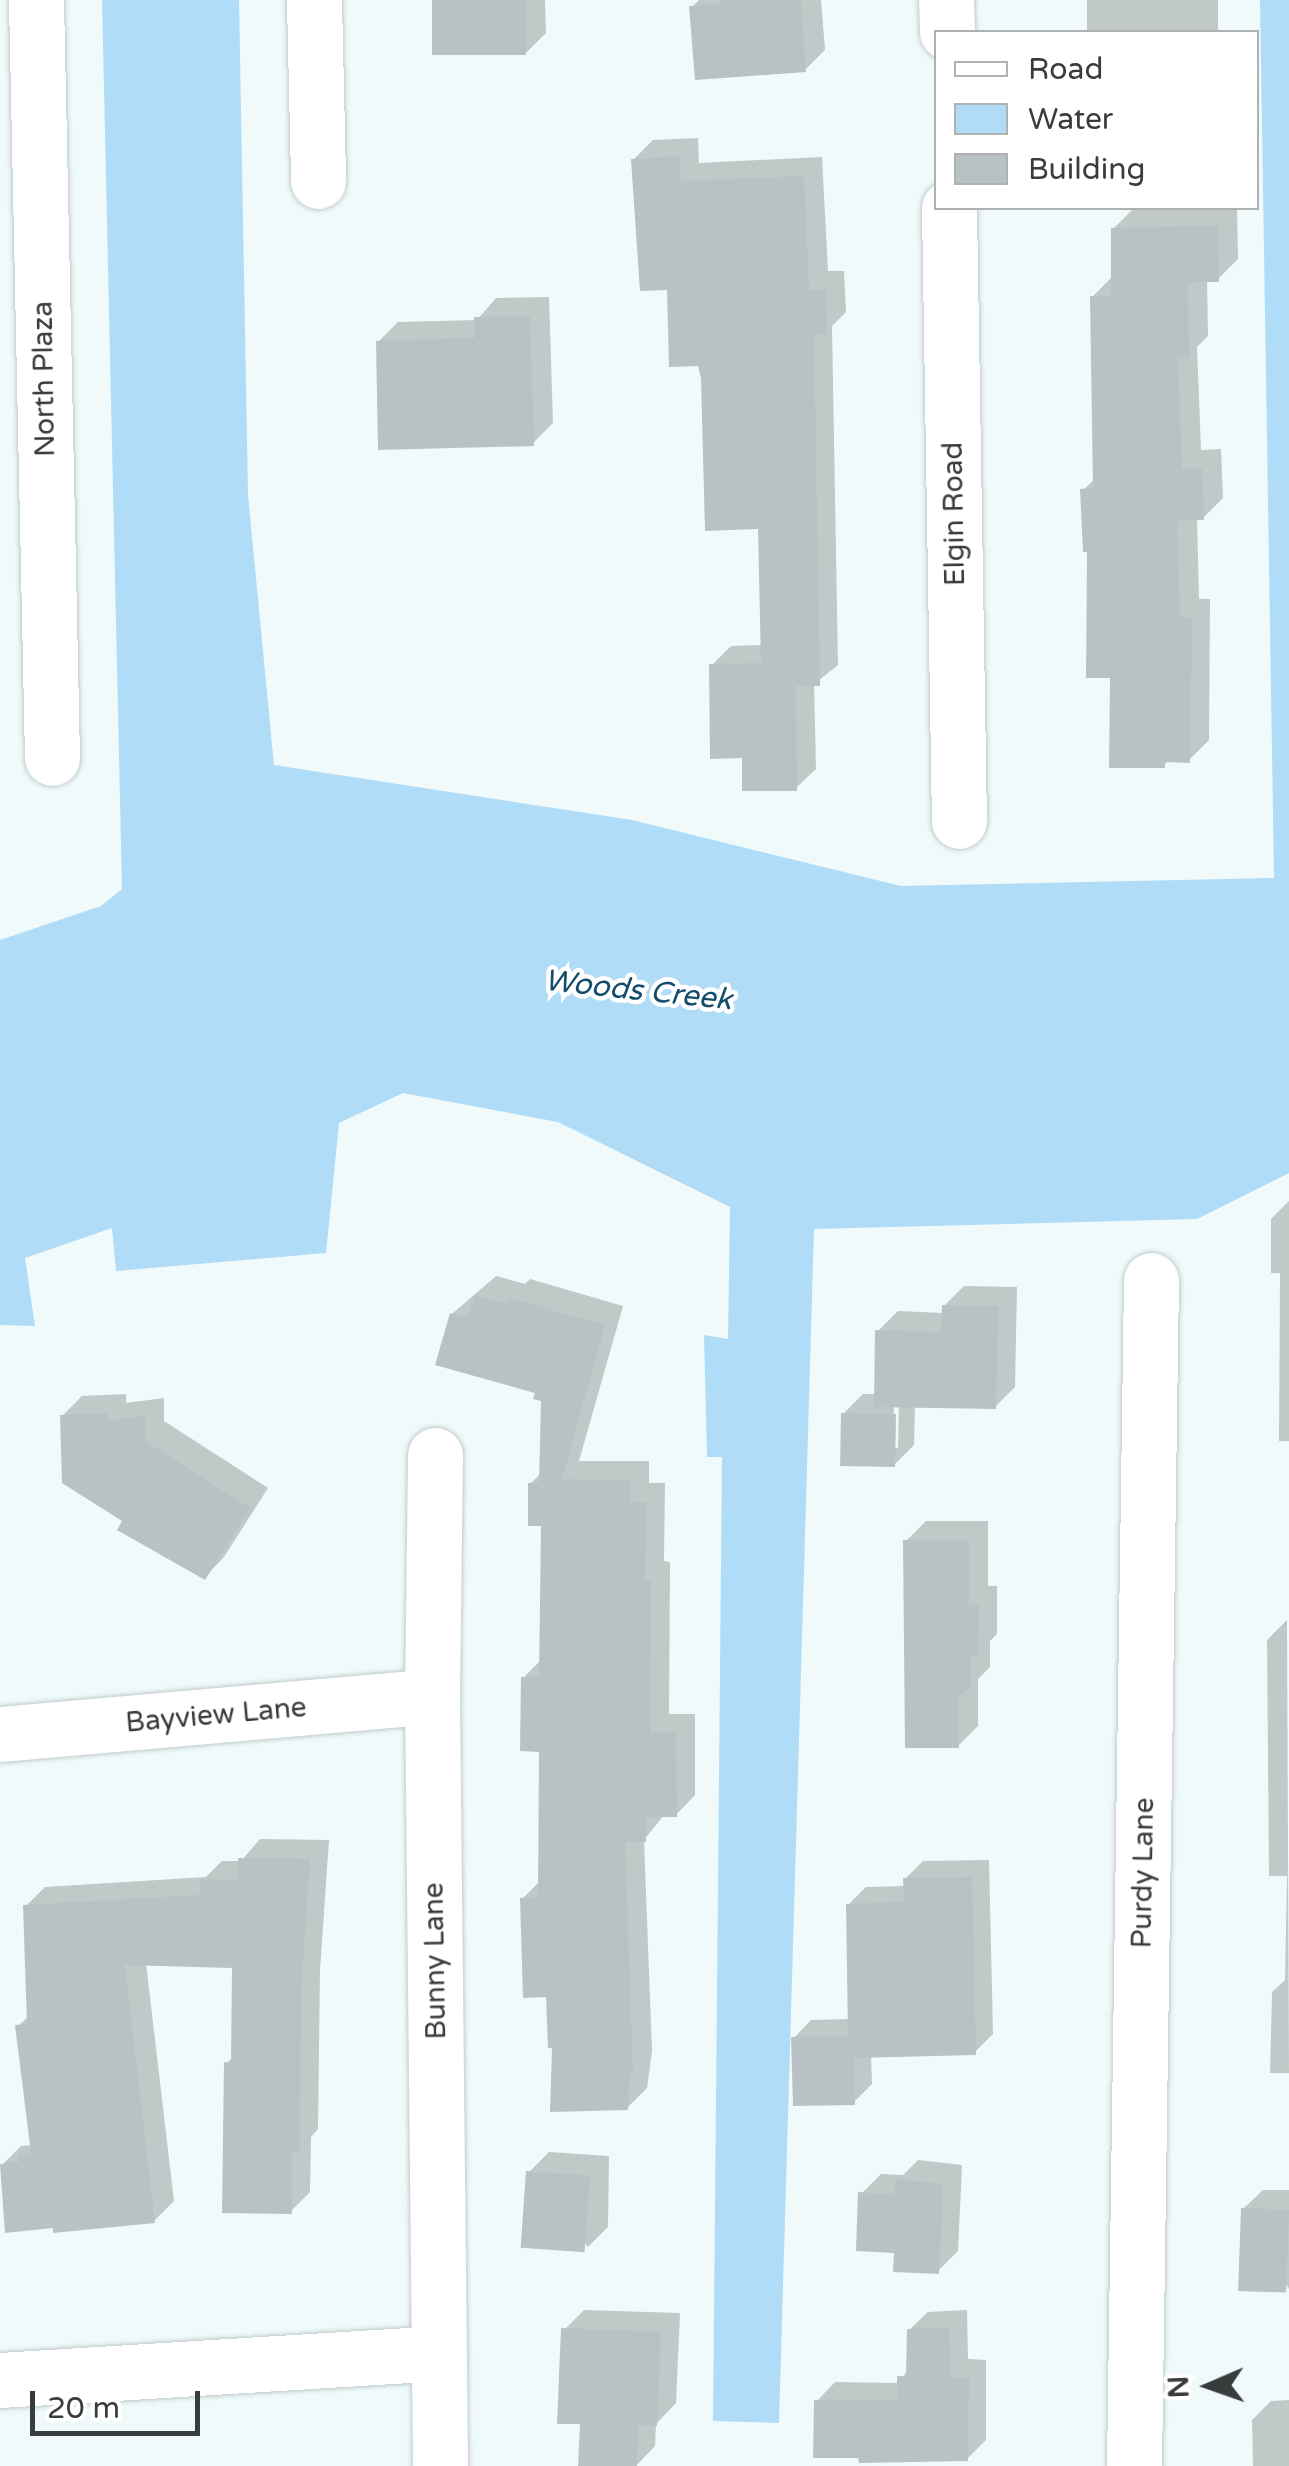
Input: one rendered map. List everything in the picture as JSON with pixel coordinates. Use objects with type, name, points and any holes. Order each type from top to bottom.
[{"type":"street","name":"North Plaza","points":[[36,0],[52,758]]},
{"type":"street","points":[[314,0],[318,181]]},
{"type":"street","points":[[946,0],[947,30]]},
{"type":"street","name":"Elgin Road","points":[[950,210],[959,822]]},
{"type":"street","name":"Purdy Lane","points":[[1134,2466],[1151,1280]]},
{"type":"street","name":"Bunny Lane","points":[[435,1455],[432,1696],[440,2466]]},
{"type":"street","name":"Bayview Lane","points":[[0,1734],[432,1696]]},
{"type":"street","points":[[0,2380],[439,2354]]},
{"type":"water","name":"Woods Creek","points":[[102,0],[239,0],[248,495],[274,765],[632,820],[901,886],[1274,878],[1260,0],[1289,0],[1289,1173],[1197,1219],[814,1229],[779,2423],[713,2421],[722,1457],[707,1457],[704,1335],[728,1339],[730,1207],[558,1122],[403,1093],[339,1123],[326,1253],[116,1271],[112,1228],[25,1258],[35,1326],[0,1325],[0,940],[101,906],[122,889]]},
{"type":"building","points":[[432,0],[526,0],[526,55],[432,55]]},
{"type":"building","points":[[720,0],[801,0],[806,72],[695,80],[689,6],[720,4]]},
{"type":"building","points":[[679,156],[681,181],[804,176],[809,290],[826,289],[827,334],[814,334],[820,686],[796,686],[797,791],[742,791],[742,758],[710,759],[709,664],[761,663],[758,529],[705,531],[698,366],[669,367],[667,290],[640,291],[631,159]]},
{"type":"building","points":[[1218,226],[1219,282],[1188,282],[1189,358],[1178,359],[1182,469],[1202,468],[1204,520],[1177,521],[1180,617],[1192,618],[1190,763],[1165,762],[1165,768],[1109,768],[1110,678],[1086,678],[1087,552],[1083,552],[1080,489],[1093,488],[1090,296],[1111,296],[1111,228]]},
{"type":"building","points":[[530,316],[534,446],[378,450],[376,341],[475,338],[474,317]]},
{"type":"building","points":[[474,1295],[507,1304],[508,1298],[605,1325],[562,1479],[630,1480],[630,1502],[646,1502],[645,1580],[651,1581],[650,1733],[676,1732],[677,1817],[646,1817],[646,1842],[625,1842],[633,2073],[629,2074],[628,2110],[550,2112],[552,2048],[548,2048],[546,1997],[523,1998],[520,1898],[538,1897],[539,1752],[520,1751],[521,1677],[539,1677],[541,1526],[528,1526],[528,1483],[539,1482],[541,1401],[533,1399],[535,1393],[435,1365],[450,1313],[468,1318]]},
{"type":"building","points":[[942,1305],[998,1306],[996,1409],[874,1407],[875,1330],[941,1332]]},
{"type":"building","points":[[108,1413],[108,1421],[145,1416],[145,1441],[250,1508],[205,1580],[117,1530],[122,1521],[62,1483],[60,1415]]},
{"type":"building","points":[[841,1413],[896,1414],[895,1467],[840,1466]]},
{"type":"building","points":[[903,1540],[969,1540],[969,1604],[979,1605],[978,1656],[971,1656],[971,1689],[959,1695],[959,1748],[905,1748]]},
{"type":"building","points":[[238,1858],[310,1859],[301,1991],[300,2151],[292,2151],[292,2214],[222,2213],[224,2062],[231,2063],[232,1968],[125,1965],[155,2223],[53,2233],[53,2228],[5,2233],[0,2164],[19,2162],[19,2154],[31,2153],[15,2025],[27,2024],[23,1905],[200,1895],[200,1879],[238,1880]]},
{"type":"building","points":[[972,1877],[976,2055],[854,2058],[855,2105],[793,2106],[791,2037],[848,2036],[846,1904],[904,1902],[903,1878]]},
{"type":"building","points":[[526,2171],[590,2175],[584,2252],[521,2248]]},
{"type":"building","points":[[896,2179],[943,2184],[939,2274],[893,2272],[894,2253],[856,2251],[858,2192],[894,2195]]},
{"type":"building","points":[[1241,2208],[1289,2210],[1286,2293],[1238,2291]]},
{"type":"building","points":[[561,2328],[661,2332],[657,2426],[638,2425],[637,2466],[578,2466],[580,2424],[557,2424]]},
{"type":"building","points":[[949,2328],[950,2377],[969,2377],[968,2461],[859,2463],[858,2458],[813,2458],[814,2400],[897,2400],[897,2376],[906,2376],[907,2329]]}]
